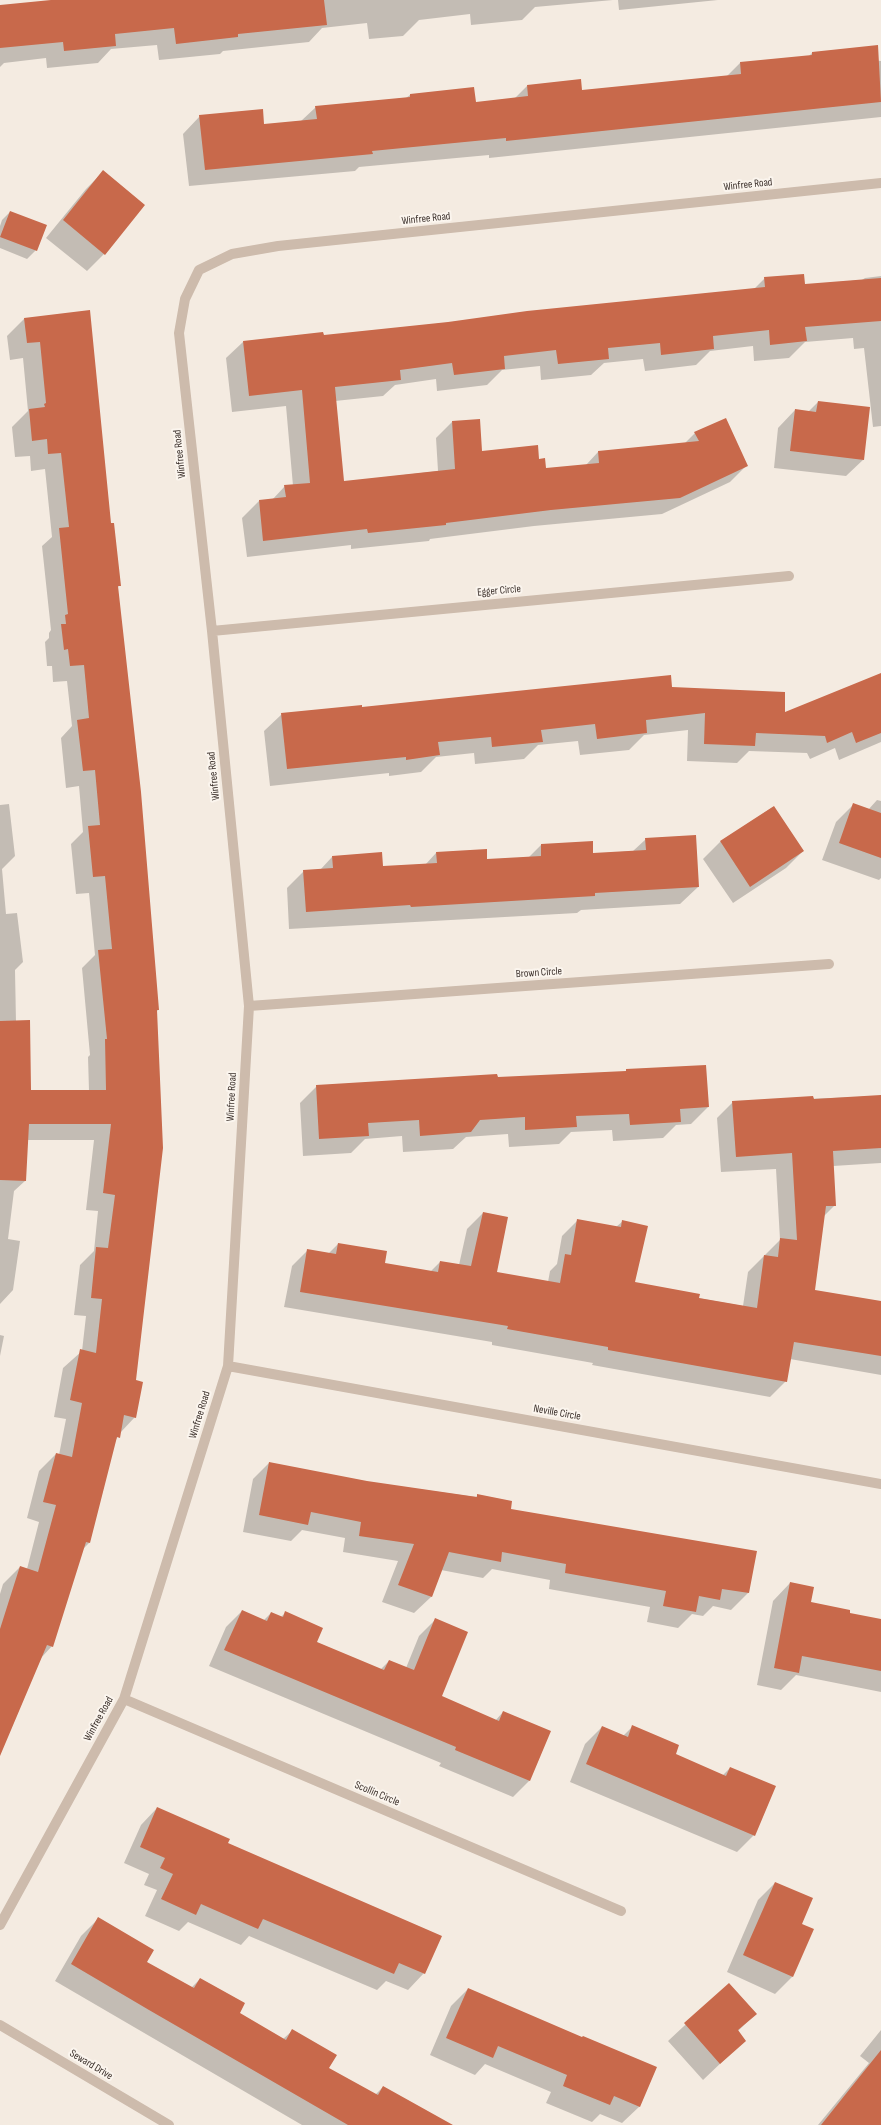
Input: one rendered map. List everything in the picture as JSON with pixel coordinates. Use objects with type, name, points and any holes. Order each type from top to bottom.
[{"type":"street","name":"Winfree Road","points":[[0,1925],[124,1699],[228,1366],[249,1006],[212,630],[179,333],[185,299],[200,270],[232,254],[278,246],[881,183]]},
{"type":"street","name":"Egger Circle","points":[[212,630],[789,576]]},
{"type":"street","name":"Brown Circle","points":[[249,1006],[829,964]]},
{"type":"street","name":"Neville Circle","points":[[228,1366],[881,1484]]},
{"type":"street","name":"Scollin Circle","points":[[124,1699],[621,1911]]},
{"type":"street","name":"Seward Drive","points":[[0,2025],[169,2125]]},
{"type":"building","points":[[51,0],[324,0],[327,25],[238,34],[238,37],[176,44],[174,28],[115,34],[116,46],[64,51],[63,42],[0,48],[0,5]]},
{"type":"building","points":[[878,45],[881,102],[506,141],[506,138],[372,151],[373,154],[205,170],[199,115],[263,109],[264,124],[317,119],[315,106],[410,97],[410,94],[474,87],[476,102],[528,96],[527,85],[581,79],[582,90],[741,74],[740,62],[812,55],[812,52]]},
{"type":"building","points":[[103,170],[145,205],[105,255],[63,220]]},
{"type":"building","points":[[10,211],[47,225],[37,251],[0,237]]},
{"type":"building","points":[[804,274],[805,284],[881,278],[881,321],[805,327],[807,341],[770,345],[769,330],[713,336],[714,349],[661,355],[660,343],[608,348],[609,359],[558,364],[556,350],[504,356],[505,369],[454,375],[452,363],[400,370],[401,380],[335,387],[344,481],[455,469],[452,421],[480,419],[482,451],[538,445],[539,459],[545,458],[546,468],[599,463],[598,451],[699,441],[694,432],[726,418],[748,466],[680,498],[551,510],[446,523],[446,525],[368,533],[367,529],[263,541],[259,500],[286,497],[284,485],[310,483],[302,390],[249,396],[243,341],[323,332],[324,335],[448,322],[527,311],[765,287],[764,277]]},
{"type":"building","points":[[90,310],[111,523],[114,523],[121,586],[118,586],[141,792],[159,1010],[157,1010],[163,1148],[136,1380],[143,1382],[136,1418],[124,1415],[120,1438],[117,1437],[90,1543],[86,1542],[53,1647],[47,1645],[0,1756],[0,1629],[20,1566],[38,1572],[56,1505],[43,1502],[56,1453],[72,1457],[82,1403],[70,1400],[80,1349],[96,1353],[102,1299],[91,1298],[96,1247],[108,1248],[115,1195],[103,1193],[111,1124],[29,1124],[26,1181],[0,1180],[0,1021],[30,1020],[31,1090],[106,1090],[105,1039],[107,1039],[98,950],[112,949],[105,876],[93,877],[88,826],[100,825],[95,770],[83,771],[77,720],[89,718],[84,665],[70,666],[68,649],[64,650],[61,624],[66,624],[65,615],[68,614],[59,528],[69,527],[61,453],[48,454],[47,439],[32,441],[29,409],[45,407],[44,404],[46,403],[40,342],[27,343],[24,318]]},
{"type":"building","points":[[818,401],[870,407],[864,460],[790,451],[795,409],[816,412]]},
{"type":"building","points":[[881,673],[881,733],[856,743],[852,732],[827,743],[825,736],[756,733],[755,746],[704,744],[705,713],[646,720],[647,733],[597,739],[595,724],[541,730],[543,742],[492,747],[491,737],[438,742],[440,755],[406,760],[406,757],[287,769],[281,713],[362,705],[362,707],[671,675],[672,687],[785,692],[785,712]]},
{"type":"building","points":[[853,803],[881,813],[881,858],[839,843]]},
{"type":"building","points":[[774,806],[804,851],[750,887],[720,841]]},
{"type":"building","points":[[696,835],[699,887],[595,893],[595,896],[411,907],[410,905],[306,912],[303,870],[333,868],[332,856],[382,852],[383,866],[437,863],[436,852],[487,849],[487,859],[541,856],[541,844],[593,841],[593,853],[646,850],[645,838]]},
{"type":"building","points":[[706,1065],[709,1107],[680,1109],[681,1122],[630,1125],[629,1114],[576,1116],[577,1127],[525,1130],[525,1117],[480,1120],[471,1132],[420,1136],[419,1120],[368,1123],[369,1136],[319,1139],[316,1085],[497,1074],[498,1077],[626,1071],[626,1069]]},
{"type":"building","points":[[881,1095],[881,1148],[833,1151],[836,1206],[826,1206],[815,1290],[881,1301],[881,1356],[794,1342],[787,1382],[608,1350],[608,1347],[507,1329],[508,1326],[300,1292],[307,1249],[336,1254],[338,1243],[387,1251],[385,1263],[438,1272],[440,1261],[471,1266],[483,1212],[508,1217],[497,1272],[560,1283],[565,1254],[571,1255],[577,1219],[621,1227],[622,1220],[648,1226],[635,1282],[700,1294],[699,1298],[757,1308],[764,1255],[778,1257],[780,1238],[797,1240],[792,1153],[736,1157],[732,1101],[813,1096],[814,1099]]},
{"type":"building","points":[[269,1462],[367,1481],[477,1497],[477,1494],[512,1501],[511,1509],[757,1551],[749,1593],[722,1589],[720,1600],[699,1596],[696,1612],[663,1606],[666,1591],[565,1573],[566,1564],[502,1552],[501,1562],[449,1552],[432,1597],[398,1585],[414,1544],[359,1536],[361,1522],[311,1512],[308,1525],[259,1515]]},
{"type":"building","points":[[790,1582],[814,1587],[811,1602],[850,1610],[850,1613],[881,1619],[881,1671],[802,1656],[799,1673],[774,1668]]},
{"type":"building","points":[[242,1610],[267,1621],[271,1612],[283,1617],[285,1611],[323,1628],[317,1642],[384,1670],[389,1660],[414,1670],[435,1618],[468,1632],[442,1696],[499,1721],[503,1711],[551,1731],[530,1781],[455,1750],[456,1747],[224,1650]]},
{"type":"building","points":[[632,1725],[679,1745],[676,1754],[726,1776],[730,1767],[776,1786],[755,1836],[586,1764],[602,1726],[628,1737]]},
{"type":"building","points":[[157,1807],[230,1839],[228,1843],[442,1936],[425,1974],[399,1963],[394,1974],[263,1919],[258,1929],[201,1904],[196,1915],[161,1899],[173,1874],[160,1868],[165,1858],[140,1847]]},
{"type":"building","points":[[775,1882],[813,1898],[802,1924],[814,1929],[793,1977],[743,1955]]},
{"type":"building","points":[[98,1917],[154,1950],[147,1962],[194,1988],[200,1978],[245,2003],[240,2013],[286,2040],[292,2029],[337,2055],[329,2068],[378,2095],[383,2086],[453,2125],[348,2125],[149,2010],[71,1964]]},
{"type":"building","points":[[729,1983],[757,2014],[738,2030],[746,2041],[720,2064],[684,2023]]},
{"type":"building","points":[[468,1988],[582,2037],[583,2036],[657,2067],[640,2107],[614,2096],[610,2105],[563,2086],[567,2075],[498,2046],[493,2058],[446,2038]]},
{"type":"building","points":[[881,2050],[881,2125],[821,2125]]}]
